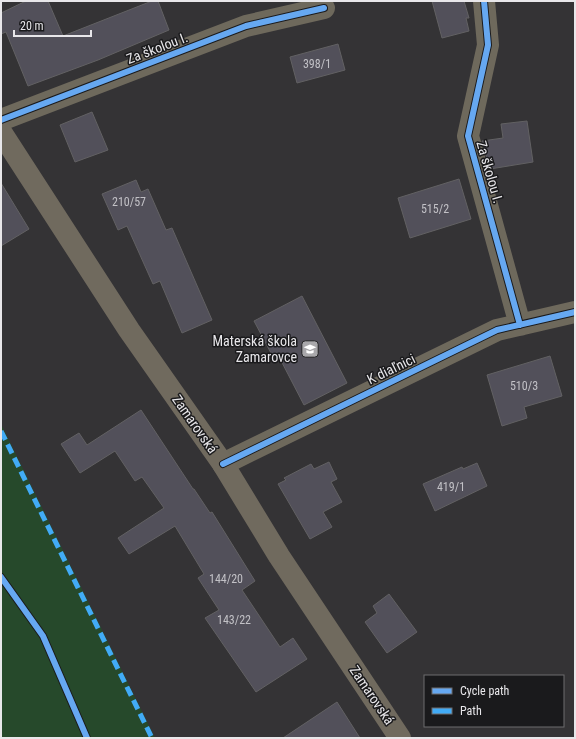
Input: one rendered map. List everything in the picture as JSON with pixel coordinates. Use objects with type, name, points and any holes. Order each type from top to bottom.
[{"type":"main road","name":"Zamarovská","points":[[1,132],[129,330],[223,464],[279,556],[400,738]]},
{"type":"street","name":"Za školou I.","points":[[484,1],[488,45],[468,136],[520,325]]},
{"type":"street","name":"Za školou I.","points":[[1,120],[246,26],[324,8]]},
{"type":"street","name":"K diaľnici","points":[[223,464],[497,330],[575,312]]},
{"type":"green space","points":[[1,424],[155,738],[1,738]]},
{"type":"building","points":[[26,1],[48,1],[63,36],[152,1],[158,1],[169,30],[98,60],[28,86],[6,32],[1,34],[1,13]]},
{"type":"building","points":[[432,1],[464,1],[469,18],[466,18],[469,31],[442,38]]},
{"type":"building","points":[[338,44],[345,70],[297,83],[290,57]]},
{"type":"building","points":[[92,112],[108,150],[75,162],[60,125]]},
{"type":"building","points":[[527,121],[533,162],[490,169],[482,141],[503,138],[501,124]]},
{"type":"building","points":[[459,179],[471,219],[410,238],[398,198]]},
{"type":"building","points":[[136,180],[141,192],[148,189],[166,230],[172,228],[212,320],[182,333],[160,281],[153,284],[127,226],[118,230],[102,194]]},
{"type":"building","points":[[1,183],[29,229],[1,246]]},
{"type":"building","points":[[302,296],[347,383],[304,405],[277,353],[272,355],[254,321]]},
{"type":"building","points":[[550,356],[562,396],[524,407],[527,418],[502,426],[487,375]]},
{"type":"building","points":[[141,410],[193,489],[210,513],[212,512],[255,581],[242,590],[280,647],[293,638],[307,659],[256,692],[205,618],[219,610],[198,578],[204,574],[175,526],[129,554],[118,538],[164,508],[142,477],[135,481],[115,451],[80,473],[61,444],[79,433],[87,445]]},
{"type":"building","points":[[329,462],[337,479],[331,482],[342,502],[323,512],[332,527],[310,539],[278,484],[286,480],[284,478],[311,464],[314,469]]},
{"type":"building","points":[[477,463],[487,486],[435,511],[423,484],[462,467],[463,469]]},
{"type":"building","points":[[389,594],[417,632],[387,653],[365,622],[377,613],[373,606]]},
{"type":"building","points":[[337,702],[360,738],[283,738]]},
{"type":"marked path","points":[[1,431],[152,738]]},
{"type":"cycle path","points":[[484,1],[488,45],[468,136],[520,325]]},
{"type":"cycle path","points":[[1,120],[246,26],[324,8]]},
{"type":"cycle path","points":[[223,464],[497,330],[575,312]]},
{"type":"cycle path","points":[[1,577],[43,636],[87,738]]},
{"type":"place","name":"Materská škola Zamarovce","points":[[310,349]]}]
